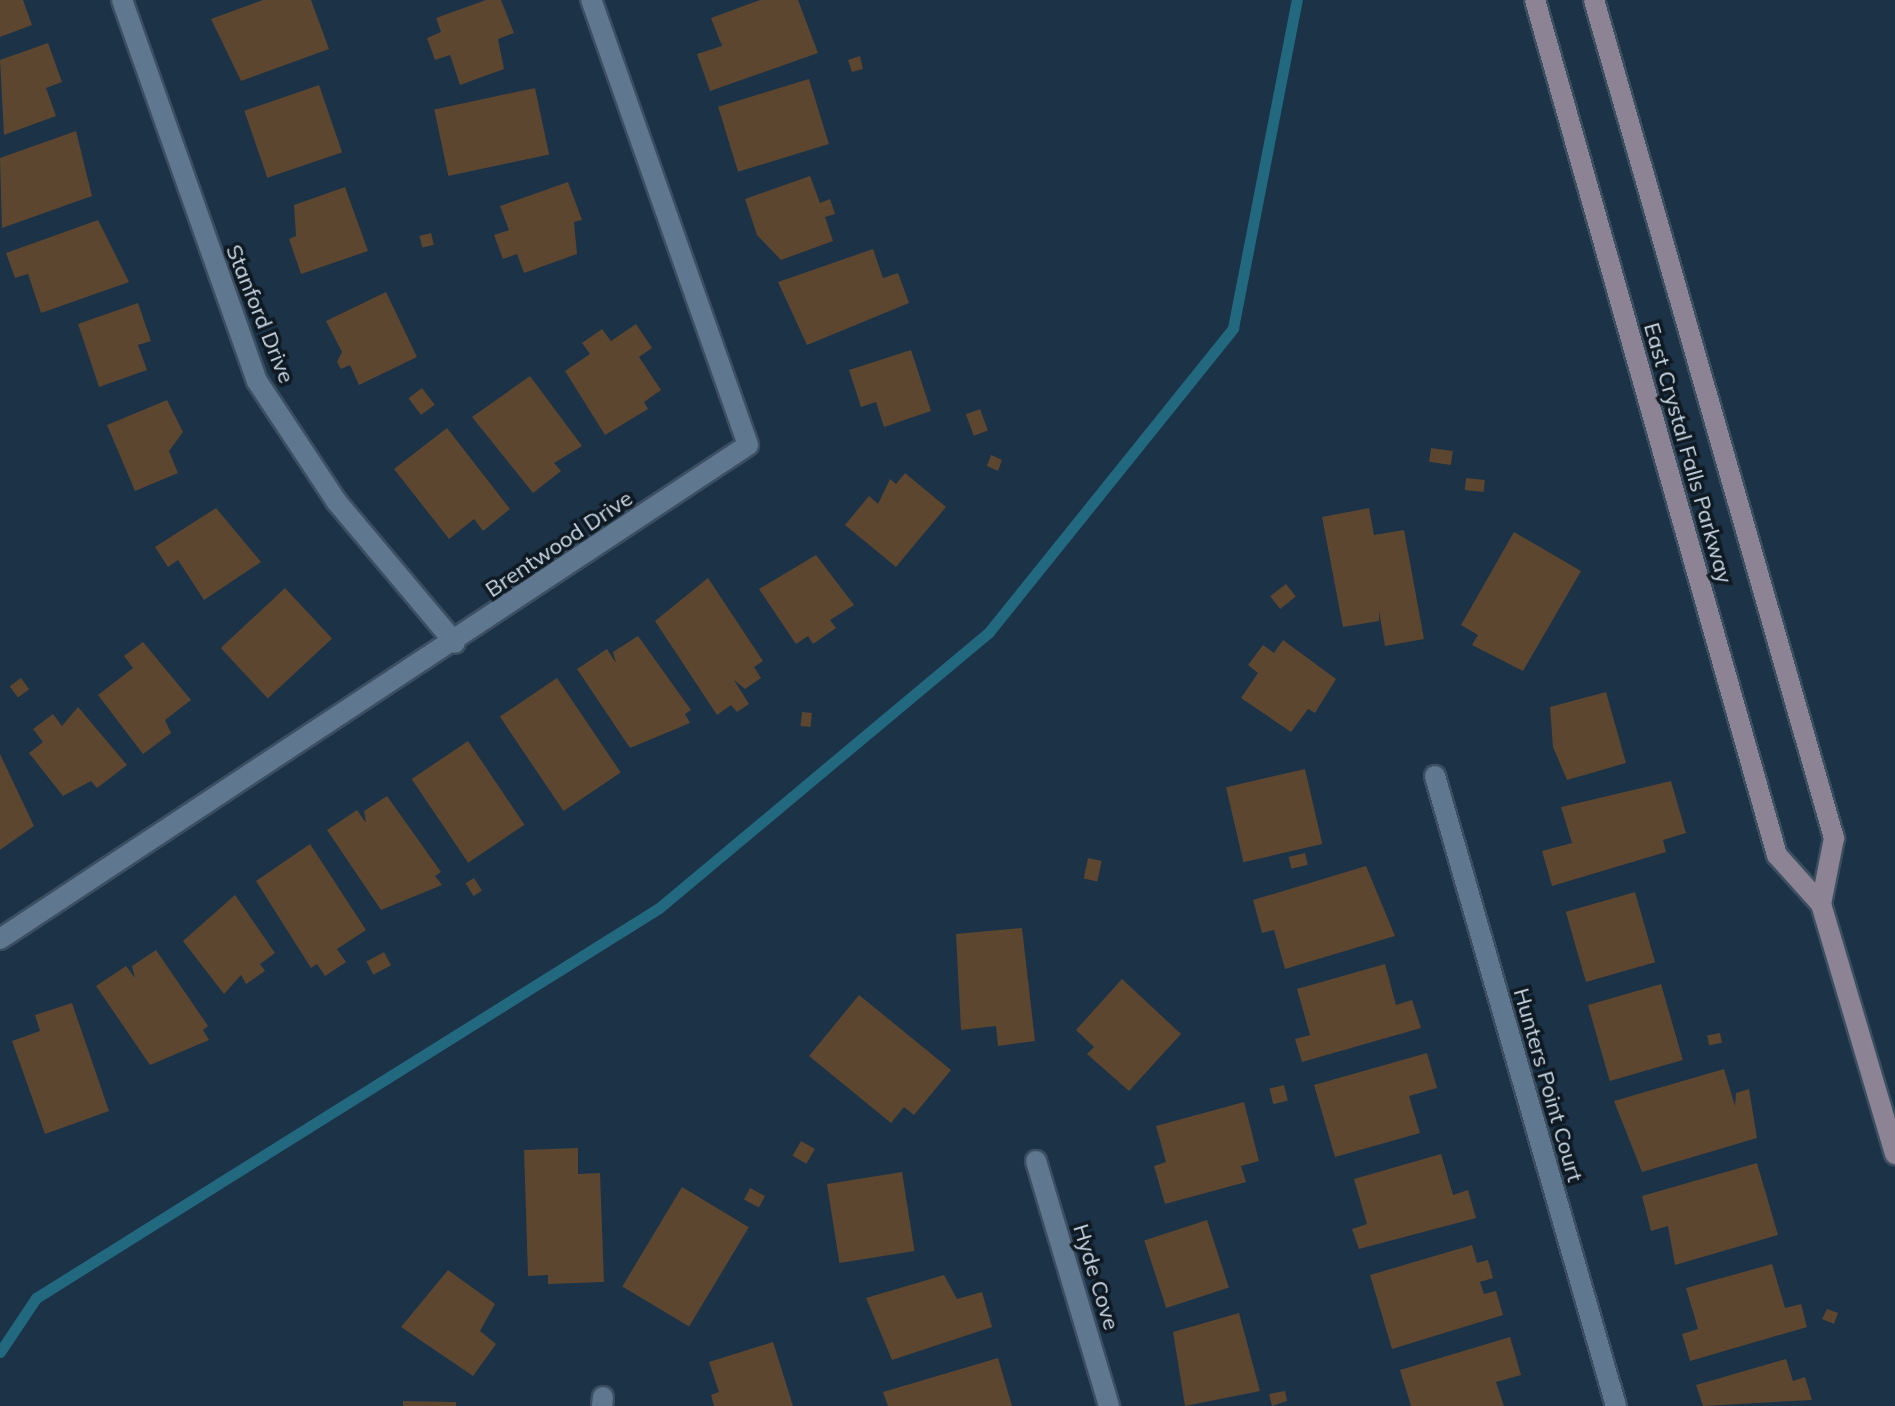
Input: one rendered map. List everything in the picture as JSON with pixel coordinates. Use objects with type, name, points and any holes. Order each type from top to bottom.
[{"type":"main road","name":"East Crystal Falls Parkway","points":[[1535,0],[1777,855],[1821,904],[1895,1154]]},
{"type":"main road","name":"East Crystal Falls Parkway","points":[[1594,0],[1834,838],[1821,904]]},
{"type":"street","name":"Stanford Drive","points":[[122,0],[257,381],[326,489],[455,643]]},
{"type":"street","name":"Brentwood Drive","points":[[0,939],[455,643],[748,445],[591,0]]},
{"type":"street","name":"Hunters Point Court","points":[[1435,776],[1616,1406]]},
{"type":"street","name":"Hyde Cove","points":[[1036,1161],[1109,1406]]},
{"type":"building","points":[[0,0],[23,0],[32,25],[0,37]]},
{"type":"building","points":[[263,0],[311,0],[329,49],[241,81],[211,19]]},
{"type":"building","points":[[486,0],[501,0],[514,33],[498,39],[504,69],[460,85],[450,55],[435,60],[427,38],[441,32],[436,18]]},
{"type":"building","points":[[760,0],[798,0],[818,53],[710,91],[697,54],[722,46],[711,18]]},
{"type":"building","points":[[48,43],[62,82],[46,88],[56,116],[4,135],[0,60]]},
{"type":"building","points":[[860,56],[863,69],[852,72],[848,60]]},
{"type":"building","points":[[809,79],[829,144],[738,172],[718,107]]},
{"type":"building","points":[[319,85],[342,152],[267,178],[244,111]]},
{"type":"building","points":[[535,88],[549,155],[448,176],[434,109]]},
{"type":"building","points":[[76,131],[92,196],[2,228],[0,158]]},
{"type":"building","points":[[810,176],[820,203],[830,199],[835,214],[825,217],[833,241],[781,260],[757,235],[745,199]]},
{"type":"building","points":[[568,182],[582,220],[574,222],[577,254],[524,273],[517,254],[503,259],[494,235],[509,230],[500,206]]},
{"type":"building","points":[[345,187],[368,251],[301,274],[289,239],[296,236],[294,205]]},
{"type":"building","points":[[98,220],[129,282],[41,313],[28,274],[15,278],[6,253]]},
{"type":"building","points":[[431,233],[434,245],[422,248],[419,236]]},
{"type":"building","points":[[873,249],[883,278],[898,273],[909,303],[807,345],[778,282]]},
{"type":"building","points":[[386,292],[417,357],[359,385],[350,365],[341,369],[337,362],[342,352],[326,321]]},
{"type":"building","points":[[138,303],[151,341],[138,345],[147,370],[99,387],[78,324]]},
{"type":"building","points":[[636,324],[652,348],[639,357],[661,390],[644,402],[648,409],[605,435],[565,371],[590,354],[582,343],[602,329],[611,341]]},
{"type":"building","points":[[911,350],[931,411],[884,427],[876,402],[861,407],[849,370]]},
{"type":"building","points":[[530,376],[582,446],[554,463],[561,471],[533,493],[472,417]]},
{"type":"building","points":[[422,388],[435,405],[421,415],[408,398]]},
{"type":"building","points":[[167,400],[183,432],[169,451],[178,473],[135,491],[107,425]]},
{"type":"building","points":[[980,409],[988,431],[974,436],[966,414]]},
{"type":"building","points":[[447,428],[510,509],[483,531],[474,519],[449,539],[394,469]]},
{"type":"building","points":[[1431,448],[1453,451],[1451,465],[1429,462]]},
{"type":"building","points":[[991,455],[1002,460],[998,471],[987,466]]},
{"type":"building","points":[[905,473],[946,507],[896,567],[845,525],[869,496],[878,504],[890,479],[896,484]]},
{"type":"building","points":[[1466,478],[1485,480],[1484,492],[1465,490]]},
{"type":"building","points":[[216,508],[261,562],[204,600],[178,560],[168,567],[155,547]]},
{"type":"building","points":[[1369,508],[1374,535],[1404,530],[1424,639],[1385,646],[1379,611],[1379,621],[1343,627],[1322,517]]},
{"type":"building","points":[[1514,532],[1581,571],[1523,671],[1472,645],[1478,635],[1461,625]]},
{"type":"building","points":[[816,555],[854,605],[830,620],[836,628],[813,644],[808,636],[796,644],[759,589]]},
{"type":"building","points":[[708,578],[763,661],[754,667],[761,678],[745,689],[734,680],[749,704],[737,712],[731,705],[717,715],[655,621]]},
{"type":"building","points":[[1286,584],[1296,597],[1280,609],[1270,596]]},
{"type":"building","points":[[285,588],[332,638],[268,698],[221,648]]},
{"type":"building","points":[[638,636],[691,710],[685,714],[690,723],[630,748],[577,669],[607,649],[616,663],[613,652]]},
{"type":"building","points":[[1283,640],[1336,679],[1315,713],[1308,709],[1291,732],[1241,698],[1258,673],[1248,665],[1263,645],[1274,653]]},
{"type":"building","points":[[143,642],[191,700],[165,720],[171,733],[143,754],[98,695],[133,668],[124,656]]},
{"type":"building","points":[[21,678],[29,689],[18,698],[10,686]]},
{"type":"building","points":[[557,678],[621,773],[564,811],[500,717]]},
{"type":"building","points":[[1606,692],[1626,763],[1567,780],[1553,747],[1550,707]]},
{"type":"building","points":[[78,707],[127,765],[97,788],[91,781],[63,796],[29,753],[43,742],[33,729],[53,714],[62,726]]},
{"type":"building","points":[[802,712],[812,713],[810,727],[801,726]]},
{"type":"building","points":[[468,741],[524,825],[468,863],[412,779]]},
{"type":"building","points":[[0,754],[34,826],[0,850]]},
{"type":"building","points":[[1305,769],[1322,844],[1243,862],[1226,787]]},
{"type":"building","points":[[1671,781],[1686,833],[1663,840],[1666,852],[1552,886],[1542,851],[1572,843],[1561,807]]},
{"type":"building","points":[[387,796],[441,872],[435,876],[442,885],[381,910],[327,830],[357,810],[366,823],[364,811]]},
{"type":"building","points":[[310,844],[366,930],[337,949],[346,962],[325,976],[317,964],[311,968],[256,881]]},
{"type":"building","points":[[1305,853],[1308,865],[1291,869],[1289,857]]},
{"type":"building","points":[[1088,858],[1102,861],[1097,881],[1084,879]]},
{"type":"building","points":[[1366,866],[1395,936],[1285,969],[1274,930],[1262,933],[1253,900]]},
{"type":"building","points":[[474,878],[482,891],[473,896],[466,883]]},
{"type":"building","points":[[1635,892],[1655,962],[1586,982],[1566,912]]},
{"type":"building","points":[[235,895],[275,953],[260,964],[265,971],[246,984],[241,975],[224,994],[183,941]]},
{"type":"building","points":[[1022,928],[1035,1041],[998,1046],[996,1026],[961,1030],[956,934]]},
{"type":"building","points":[[156,950],[208,1026],[203,1030],[209,1040],[150,1065],[96,986],[126,966],[135,978],[132,966]]},
{"type":"building","points":[[384,952],[391,965],[373,975],[366,961]]},
{"type":"building","points":[[1385,964],[1396,1005],[1412,1000],[1421,1028],[1302,1062],[1295,1039],[1310,1035],[1297,989]]},
{"type":"building","points":[[1122,979],[1181,1034],[1129,1091],[1087,1054],[1094,1047],[1076,1030]]},
{"type":"building","points":[[1661,984],[1683,1060],[1610,1081],[1588,1005]]},
{"type":"building","points":[[859,995],[951,1070],[914,1115],[904,1107],[891,1123],[809,1056]]},
{"type":"building","points":[[72,1003],[109,1111],[45,1134],[12,1041],[40,1031],[35,1015]]},
{"type":"building","points":[[1720,1033],[1722,1043],[1709,1045],[1707,1035]]},
{"type":"building","points":[[1427,1053],[1437,1088],[1409,1096],[1420,1133],[1335,1157],[1314,1085]]},
{"type":"building","points":[[1724,1069],[1735,1106],[1736,1093],[1749,1089],[1757,1138],[1642,1172],[1614,1101]]},
{"type":"building","points":[[1284,1085],[1288,1101],[1273,1104],[1269,1089]]},
{"type":"building","points":[[1244,1102],[1259,1161],[1241,1166],[1246,1182],[1165,1204],[1154,1166],[1166,1162],[1156,1126]]},
{"type":"building","points":[[801,1141],[815,1149],[806,1164],[792,1156]]},
{"type":"building","points":[[578,1148],[578,1174],[600,1173],[604,1282],[548,1284],[548,1275],[528,1276],[524,1150]]},
{"type":"building","points":[[1441,1154],[1453,1195],[1468,1190],[1476,1218],[1359,1249],[1352,1229],[1367,1224],[1354,1179]]},
{"type":"building","points":[[1757,1163],[1778,1235],[1675,1265],[1668,1226],[1651,1231],[1642,1196]]},
{"type":"building","points":[[902,1172],[915,1251],[839,1263],[827,1184]]},
{"type":"building","points":[[682,1187],[749,1227],[689,1327],[622,1286]]},
{"type":"building","points":[[750,1188],[765,1196],[759,1207],[744,1199]]},
{"type":"building","points":[[1207,1220],[1229,1288],[1166,1308],[1144,1240]]},
{"type":"building","points":[[1472,1245],[1477,1263],[1488,1260],[1493,1278],[1480,1282],[1484,1294],[1496,1291],[1503,1315],[1392,1349],[1370,1275]]},
{"type":"building","points":[[1772,1264],[1785,1308],[1801,1304],[1807,1327],[1690,1361],[1682,1334],[1698,1329],[1686,1288]]},
{"type":"building","points":[[448,1270],[495,1304],[480,1331],[496,1344],[473,1376],[401,1327]]},
{"type":"building","points":[[944,1275],[957,1299],[982,1292],[992,1327],[892,1360],[866,1298]]},
{"type":"building","points":[[1827,1309],[1838,1313],[1834,1324],[1822,1319]]},
{"type":"building","points":[[1239,1313],[1260,1391],[1185,1406],[1173,1332]]},
{"type":"building","points":[[1510,1337],[1521,1375],[1496,1382],[1504,1406],[1411,1406],[1400,1370]]},
{"type":"building","points":[[773,1342],[793,1406],[714,1406],[711,1395],[719,1392],[709,1362]]},
{"type":"building","points":[[998,1358],[1012,1406],[888,1406],[883,1392]]},
{"type":"building","points":[[1786,1359],[1793,1381],[1805,1377],[1812,1400],[1703,1406],[1696,1385]]},
{"type":"building","points":[[1285,1391],[1287,1401],[1272,1406],[1269,1394]]},
{"type":"building","points":[[403,1401],[456,1402],[456,1406],[403,1406]]},
{"type":"waterway","points":[[0,1352],[36,1298],[659,908],[989,632],[1233,328],[1297,0]]}]
